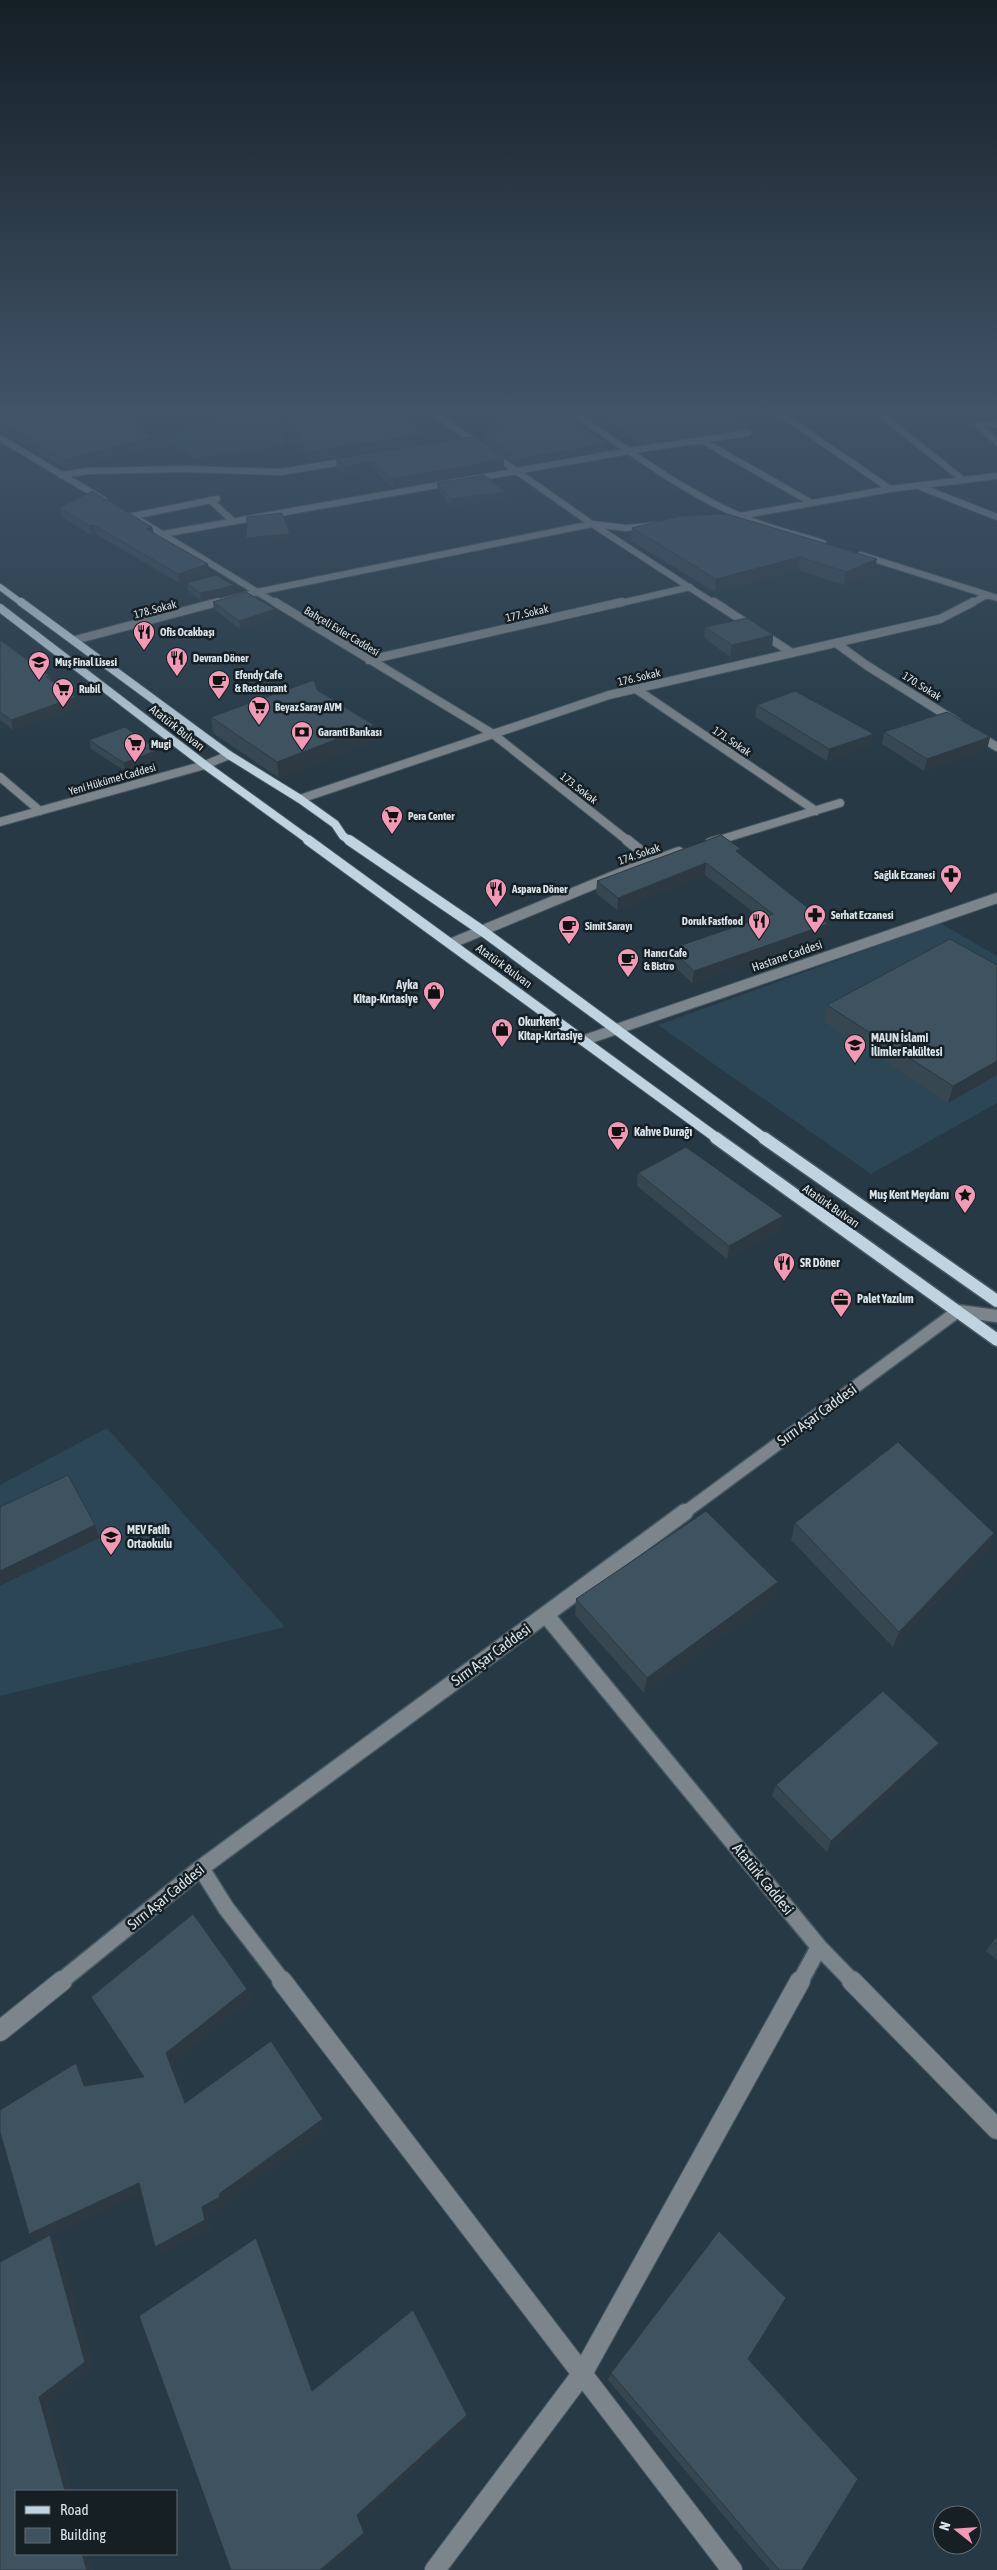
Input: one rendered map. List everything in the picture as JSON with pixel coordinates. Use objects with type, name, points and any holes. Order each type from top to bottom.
[{"type":"main road","name":"Atatürk Bulvarı","points":[[0,587],[75,640],[229,755],[300,799],[335,824],[343,836],[484,932],[779,1149],[997,1301]]},
{"type":"main road","name":"Atatürk Bulvarı","points":[[0,608],[205,765],[585,1040],[750,1163],[997,1340]]},
{"type":"street","name":"Bahçeli Evler Caddesi","points":[[163,534],[493,734]]},
{"type":"street","name":"178. Sokak","points":[[75,640],[257,592],[543,534]]},
{"type":"street","points":[[607,534],[792,653]]},
{"type":"street","points":[[794,534],[826,544]]},
{"type":"street","points":[[855,553],[997,598]]},
{"type":"street","name":"177. Sokak","points":[[369,660],[690,587]]},
{"type":"street","name":"176. Sokak","points":[[300,799],[609,695],[940,619],[987,595]]},
{"type":"street","name":"170. Sokak","points":[[836,643],[866,665],[997,747]]},
{"type":"street","name":"171. Sokak","points":[[636,689],[816,811]]},
{"type":"street","name":"173. Sokak","points":[[493,734],[652,860]]},
{"type":"street","name":"Yeni Hükümet Caddesi","points":[[0,822],[205,765],[229,755]]},
{"type":"street","points":[[0,777],[40,811]]},
{"type":"street","name":"174. Sokak","points":[[452,944],[484,932],[634,866],[840,803]]},
{"type":"street","name":"Hastane Caddesi","points":[[585,1040],[997,898]]},
{"type":"street","points":[[958,1311],[997,1316]]},
{"type":"street","name":"Sırrı Aşar Caddesi","points":[[0,2031],[201,1868],[958,1311]]},
{"type":"street","name":"Atatürk Caddesi","points":[[546,1615],[819,1947],[997,2129]]},
{"type":"street","points":[[201,1868],[226,1908],[732,2570]]},
{"type":"street","points":[[435,2570],[582,2374],[819,1947]]},
{"type":"shaded area","name":"MAUN İslami İlimler Fakültesi","points":[[940,923],[997,956],[997,1103],[871,1174],[658,1025]]},
{"type":"shaded area","name":"MEV Fatih Ortaokulu","points":[[107,1428],[285,1627],[0,1696],[0,1485]]},
{"type":"building","points":[[109,534],[155,534],[208,564],[178,574]]},
{"type":"building","points":[[246,534],[290,534],[246,538]]},
{"type":"building","points":[[642,534],[793,534],[877,559],[846,572],[800,557],[716,579]]},
{"type":"building","points":[[216,575],[234,585],[200,593],[187,583]]},
{"type":"building","points":[[246,592],[275,609],[239,621],[213,602]]},
{"type":"building","points":[[747,618],[773,635],[732,645],[705,627]]},
{"type":"building","points":[[0,640],[50,676],[46,677],[76,697],[11,720],[0,712]]},
{"type":"building","points":[[314,680],[317,690],[374,725],[277,762],[211,717]]},
{"type":"building","points":[[795,691],[874,734],[829,749],[757,705]]},
{"type":"building","points":[[947,712],[990,737],[927,759],[884,732]]},
{"type":"building","points":[[125,727],[158,750],[124,763],[89,740]]},
{"type":"building","points":[[721,835],[741,849],[736,851],[828,924],[694,971],[670,949],[773,914],[706,863],[618,898],[597,881]]},
{"type":"building","name":"MAUN İslami İlimler Fakültesi","points":[[950,939],[997,965],[997,1061],[953,1086],[827,1005]]},
{"type":"building","points":[[686,1147],[783,1216],[729,1246],[638,1173]]},
{"type":"building","points":[[898,1442],[994,1533],[899,1632],[795,1523]]},
{"type":"building","points":[[68,1475],[95,1525],[0,1571],[0,1507]]},
{"type":"building","points":[[706,1511],[778,1582],[647,1678],[576,1599]]},
{"type":"building","points":[[883,1691],[939,1743],[831,1841],[776,1785]]},
{"type":"building","points":[[193,1914],[247,1989],[166,2053],[185,2103],[271,2041],[323,2119],[219,2194],[220,2197],[202,2207],[205,2220],[155,2247],[139,2183],[29,2234],[0,2132],[0,2110],[76,2063],[84,2086],[144,2077],[91,1997]]},
{"type":"building","points":[[997,1936],[997,1945],[993,1941]]},
{"type":"building","points":[[719,2231],[786,2298],[748,2359],[858,2479],[802,2570],[779,2570],[611,2373]]},
{"type":"building","points":[[50,2235],[85,2362],[39,2397],[65,2490],[15,2490],[15,2555],[82,2555],[87,2570],[0,2570],[0,2262]]},
{"type":"building","points":[[256,2238],[312,2391],[413,2310],[467,2415],[357,2515],[364,2533],[320,2570],[231,2570],[139,2316]]},
{"type":"place","name":"Ofis Ocakbaşı","points":[[144,651]]},
{"type":"place","name":"Devran Döner","points":[[177,677]]},
{"type":"place","name":"Muş Final Lisesi","points":[[39,681]]},
{"type":"place","name":"Efendy Cafe & Restaurant","points":[[219,700]]},
{"type":"place","name":"Rubil","points":[[63,708]]},
{"type":"place","name":"Beyaz Saray AVM","points":[[259,726]]},
{"type":"place","name":"Garanti Bankası","points":[[302,751]]},
{"type":"place","name":"Mugi","points":[[135,763]]},
{"type":"place","name":"Pera Center","points":[[392,835]]},
{"type":"place","name":"Sağlık Eczanesi","points":[[951,894]]},
{"type":"place","name":"Aspava Döner","points":[[496,908]]},
{"type":"place","name":"Serhat Eczanesi","points":[[815,934]]},
{"type":"place","name":"Doruk Fastfood","points":[[759,940]]},
{"type":"place","name":"Simit Sarayı","points":[[569,945]]},
{"type":"place","name":"Hancı Cafe & Bistro","points":[[628,978]]},
{"type":"place","name":"Ayka Kitap-Kırtasiye","points":[[434,1011]]},
{"type":"place","name":"Okurkent Kitap-Kırtasiye","points":[[502,1048]]},
{"type":"place","name":"MAUN İslami İlimler Fakültesi","points":[[855,1064]]},
{"type":"place","name":"Kahve Durağı","points":[[618,1151]]},
{"type":"place","name":"Muş Kent Meydanı","points":[[965,1214]]},
{"type":"place","name":"SR Döner","points":[[784,1282]]},
{"type":"place","name":"Palet Yazılım","points":[[841,1318]]},
{"type":"place","name":"MEV Fatih Ortaokulu","points":[[111,1556]]}]
